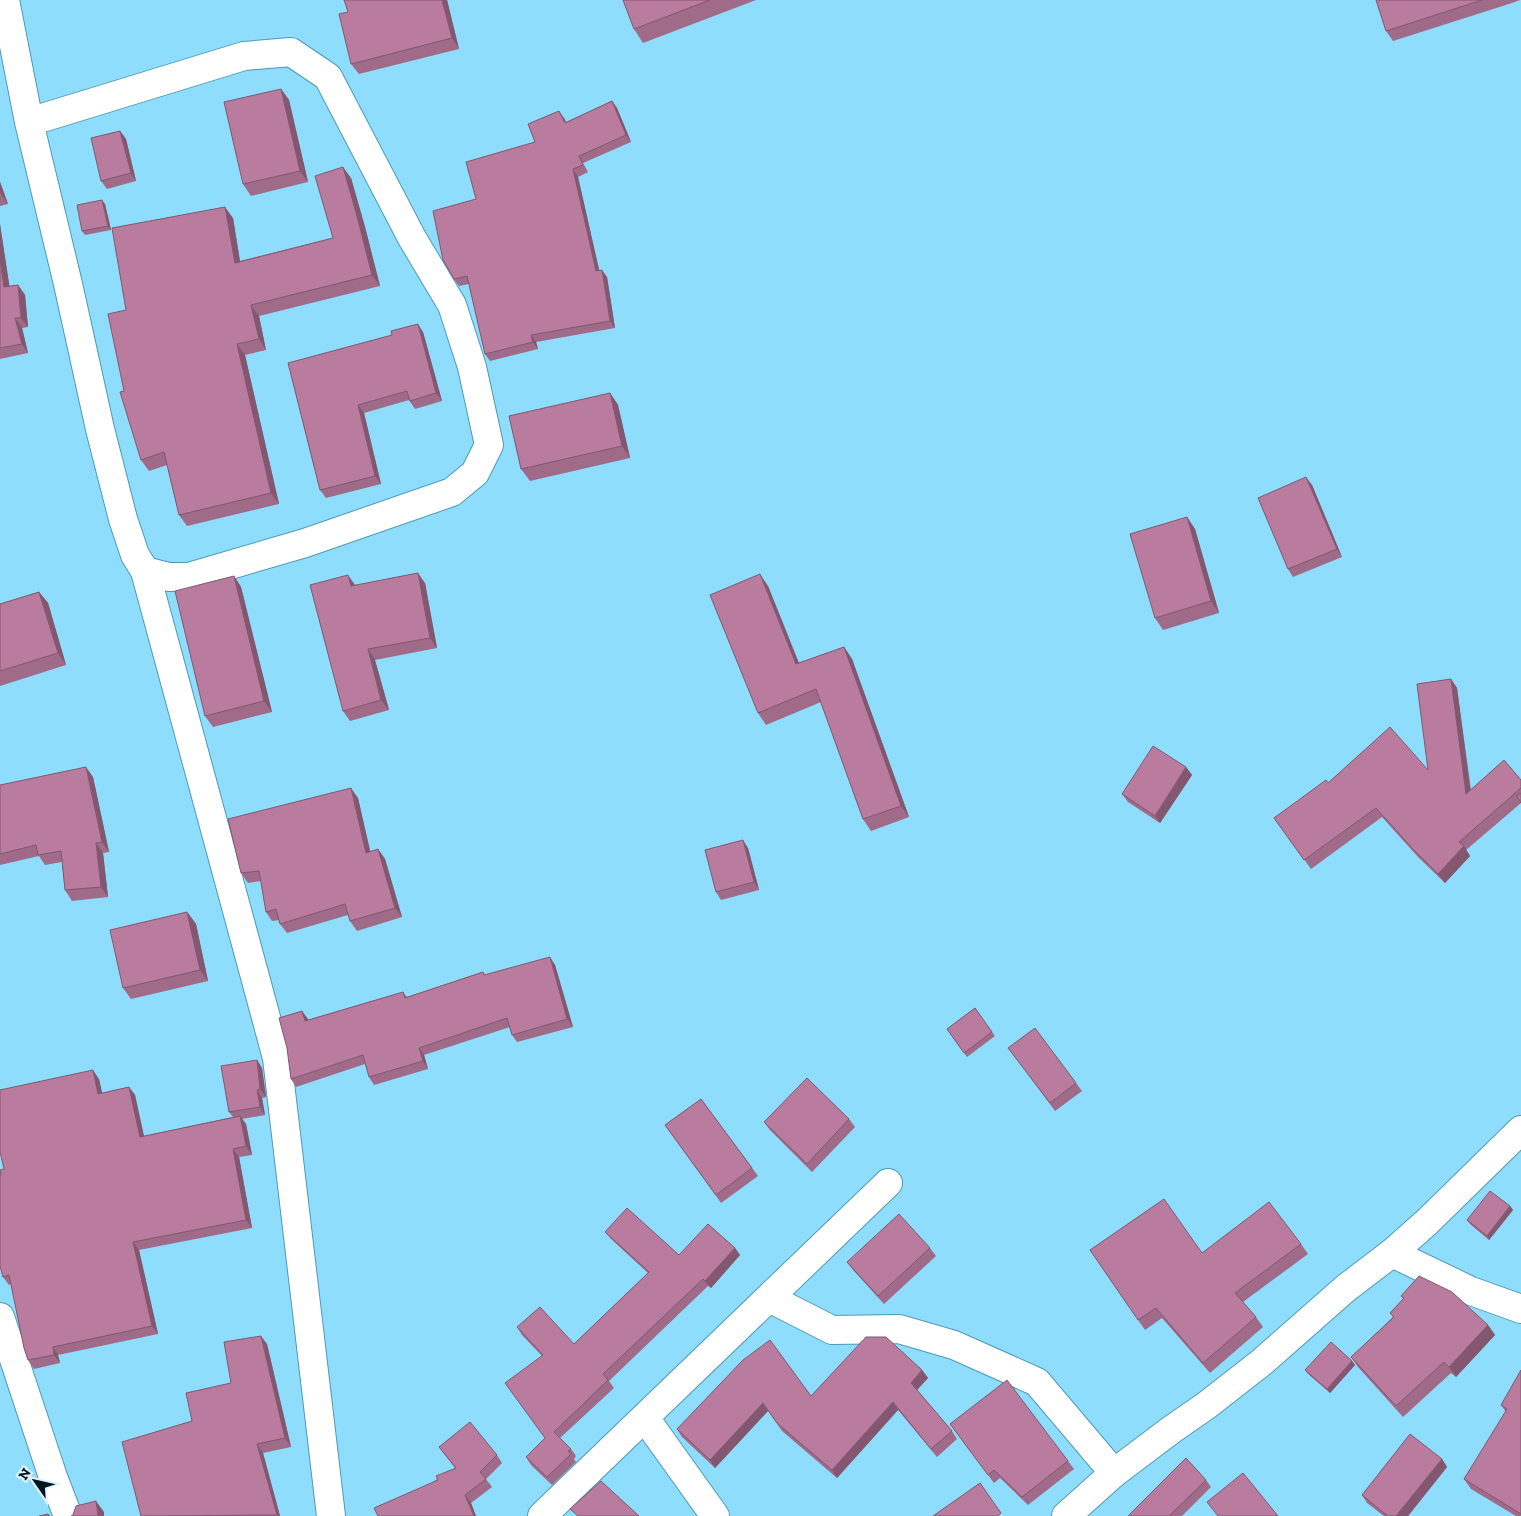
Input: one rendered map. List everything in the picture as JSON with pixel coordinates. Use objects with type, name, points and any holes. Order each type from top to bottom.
[{"type":"street","points":[[5,0],[29,122],[64,266],[100,429],[135,555],[146,571],[277,1058],[331,1516]]},
{"type":"street","points":[[29,122],[244,56],[291,52],[328,76],[412,238],[452,306],[472,367],[489,445],[476,473],[452,492],[305,543],[189,577],[169,577],[146,571]]},
{"type":"street","points":[[1066,1516],[1114,1473],[1262,1362],[1346,1288],[1392,1253],[1427,1222],[1521,1130]]},
{"type":"street","points":[[542,1516],[888,1182]]},
{"type":"street","points":[[1392,1253],[1471,1291],[1521,1309]]},
{"type":"street","points":[[769,1298],[832,1330],[899,1329],[954,1345],[1037,1382],[1114,1473]]},
{"type":"street","points":[[0,1317],[53,1477],[68,1516]]},
{"type":"street","points":[[645,1418],[715,1516]]},
{"type":"building","points":[[344,0],[442,0],[452,38],[351,64],[339,14],[348,12]]},
{"type":"building","points":[[623,0],[710,0],[634,29]]},
{"type":"building","points":[[1376,0],[1482,0],[1386,31]]},
{"type":"building","points":[[281,89],[300,171],[243,184],[224,102]]},
{"type":"building","points":[[612,101],[626,135],[579,156],[583,165],[573,169],[596,271],[602,270],[610,321],[531,335],[533,342],[485,354],[467,276],[454,279],[443,260],[433,211],[476,199],[466,162],[535,142],[528,124],[559,111],[565,123]]},
{"type":"building","points":[[120,131],[131,173],[101,181],[91,138]]},
{"type":"building","points":[[343,167],[372,275],[251,305],[259,339],[237,344],[271,493],[179,515],[164,452],[141,460],[120,392],[124,391],[108,314],[126,310],[112,228],[225,207],[235,263],[333,238],[315,176]]},
{"type":"building","points":[[102,200],[108,226],[82,231],[77,205]]},
{"type":"building","points":[[0,259],[4,287],[18,285],[21,318],[15,318],[22,344],[0,348]]},
{"type":"building","points":[[418,324],[436,393],[410,401],[407,391],[358,405],[375,476],[320,490],[288,363],[392,335],[391,331]]},
{"type":"building","points":[[610,393],[622,446],[521,469],[509,416]]},
{"type":"building","points":[[1306,477],[1337,549],[1288,569],[1258,498]]},
{"type":"building","points":[[1187,517],[1211,601],[1155,618],[1130,534]]},
{"type":"building","points":[[418,573],[430,638],[368,649],[381,700],[343,711],[310,585],[348,575],[351,586]]},
{"type":"building","points":[[760,574],[796,664],[844,647],[901,806],[863,819],[816,689],[758,713],[710,595]]},
{"type":"building","points":[[234,576],[264,701],[205,716],[175,591]]},
{"type":"building","points":[[39,592],[58,653],[0,671],[0,604]]},
{"type":"building","points":[[1451,679],[1466,794],[1504,760],[1521,780],[1521,788],[1459,842],[1464,846],[1438,874],[1376,808],[1304,860],[1274,818],[1326,780],[1328,783],[1390,727],[1428,770],[1417,684]]},
{"type":"building","points":[[1153,746],[1186,767],[1155,816],[1122,794]]},
{"type":"building","points":[[86,767],[102,842],[96,843],[101,887],[65,890],[61,851],[38,855],[36,845],[0,854],[0,785]]},
{"type":"building","points":[[351,788],[366,853],[378,849],[395,908],[350,921],[345,904],[280,924],[276,909],[266,912],[259,871],[241,873],[228,819]]},
{"type":"building","points":[[1521,793],[1521,803],[1517,796]]},
{"type":"building","points":[[743,840],[754,882],[716,892],[705,850]]},
{"type":"building","points":[[187,912],[200,970],[123,988],[110,930]]},
{"type":"building","points":[[550,957],[567,1019],[512,1035],[507,1018],[419,1048],[423,1061],[369,1077],[363,1055],[291,1079],[287,1048],[279,1018],[302,1011],[305,1021],[403,992],[405,998],[483,972],[484,975]]},
{"type":"building","points":[[975,1008],[992,1032],[964,1053],[947,1029]]},
{"type":"building","points":[[1035,1028],[1076,1083],[1050,1103],[1008,1048]]},
{"type":"building","points":[[257,1060],[260,1089],[257,1090],[260,1107],[229,1112],[221,1066]]},
{"type":"building","points":[[93,1070],[98,1094],[129,1087],[140,1137],[240,1116],[246,1146],[233,1149],[246,1220],[133,1242],[152,1326],[53,1347],[54,1355],[28,1360],[9,1275],[3,1277],[0,1266],[0,1170],[4,1169],[0,1152],[0,1090]]},
{"type":"building","points":[[807,1078],[849,1119],[807,1164],[764,1122]]},
{"type":"building","points":[[701,1099],[752,1168],[716,1195],[665,1125]]},
{"type":"building","points":[[1490,1191],[1510,1206],[1487,1236],[1467,1220]]},
{"type":"building","points":[[1164,1199],[1202,1253],[1269,1202],[1301,1244],[1235,1293],[1256,1317],[1203,1363],[1156,1308],[1138,1320],[1090,1250]]},
{"type":"building","points":[[627,1208],[679,1255],[708,1224],[735,1248],[705,1281],[703,1279],[603,1374],[608,1380],[554,1432],[571,1449],[568,1451],[571,1454],[547,1477],[526,1457],[545,1438],[505,1383],[543,1355],[517,1327],[540,1307],[574,1344],[649,1272],[605,1232]]},
{"type":"building","points":[[899,1214],[930,1248],[878,1296],[847,1262]]},
{"type":"building","points":[[1419,1276],[1452,1292],[1488,1325],[1449,1367],[1444,1362],[1396,1406],[1351,1357],[1394,1317],[1390,1313],[1404,1298],[1401,1296]]},
{"type":"building","points":[[261,1336],[285,1438],[257,1444],[277,1515],[141,1516],[122,1442],[192,1421],[186,1393],[231,1383],[224,1342]]},
{"type":"building","points":[[866,1337],[886,1337],[922,1370],[911,1383],[952,1431],[931,1449],[893,1402],[832,1470],[777,1423],[763,1403],[710,1460],[677,1429],[743,1360],[770,1340],[811,1396]]},
{"type":"building","points":[[1331,1342],[1352,1361],[1327,1389],[1305,1370]]},
{"type":"building","points":[[1521,1370],[1521,1514],[1464,1479],[1507,1409],[1501,1405]]},
{"type":"building","points":[[1007,1380],[1068,1461],[1022,1497],[994,1470],[988,1475],[950,1424]]},
{"type":"building","points":[[470,1422],[497,1455],[480,1472],[486,1479],[465,1495],[474,1516],[378,1516],[374,1508],[438,1480],[436,1476],[456,1468],[439,1447]]},
{"type":"building","points":[[1410,1434],[1442,1459],[1396,1516],[1388,1516],[1362,1495]]},
{"type":"building","points":[[1186,1458],[1206,1480],[1169,1516],[1128,1516]]},
{"type":"building","points":[[1243,1473],[1278,1516],[1218,1516],[1207,1502]]},
{"type":"building","points":[[601,1481],[639,1516],[578,1516],[570,1509]]},
{"type":"building","points":[[980,1483],[1001,1513],[998,1516],[933,1516]]},
{"type":"building","points":[[96,1501],[98,1516],[71,1516],[76,1506]]}]
